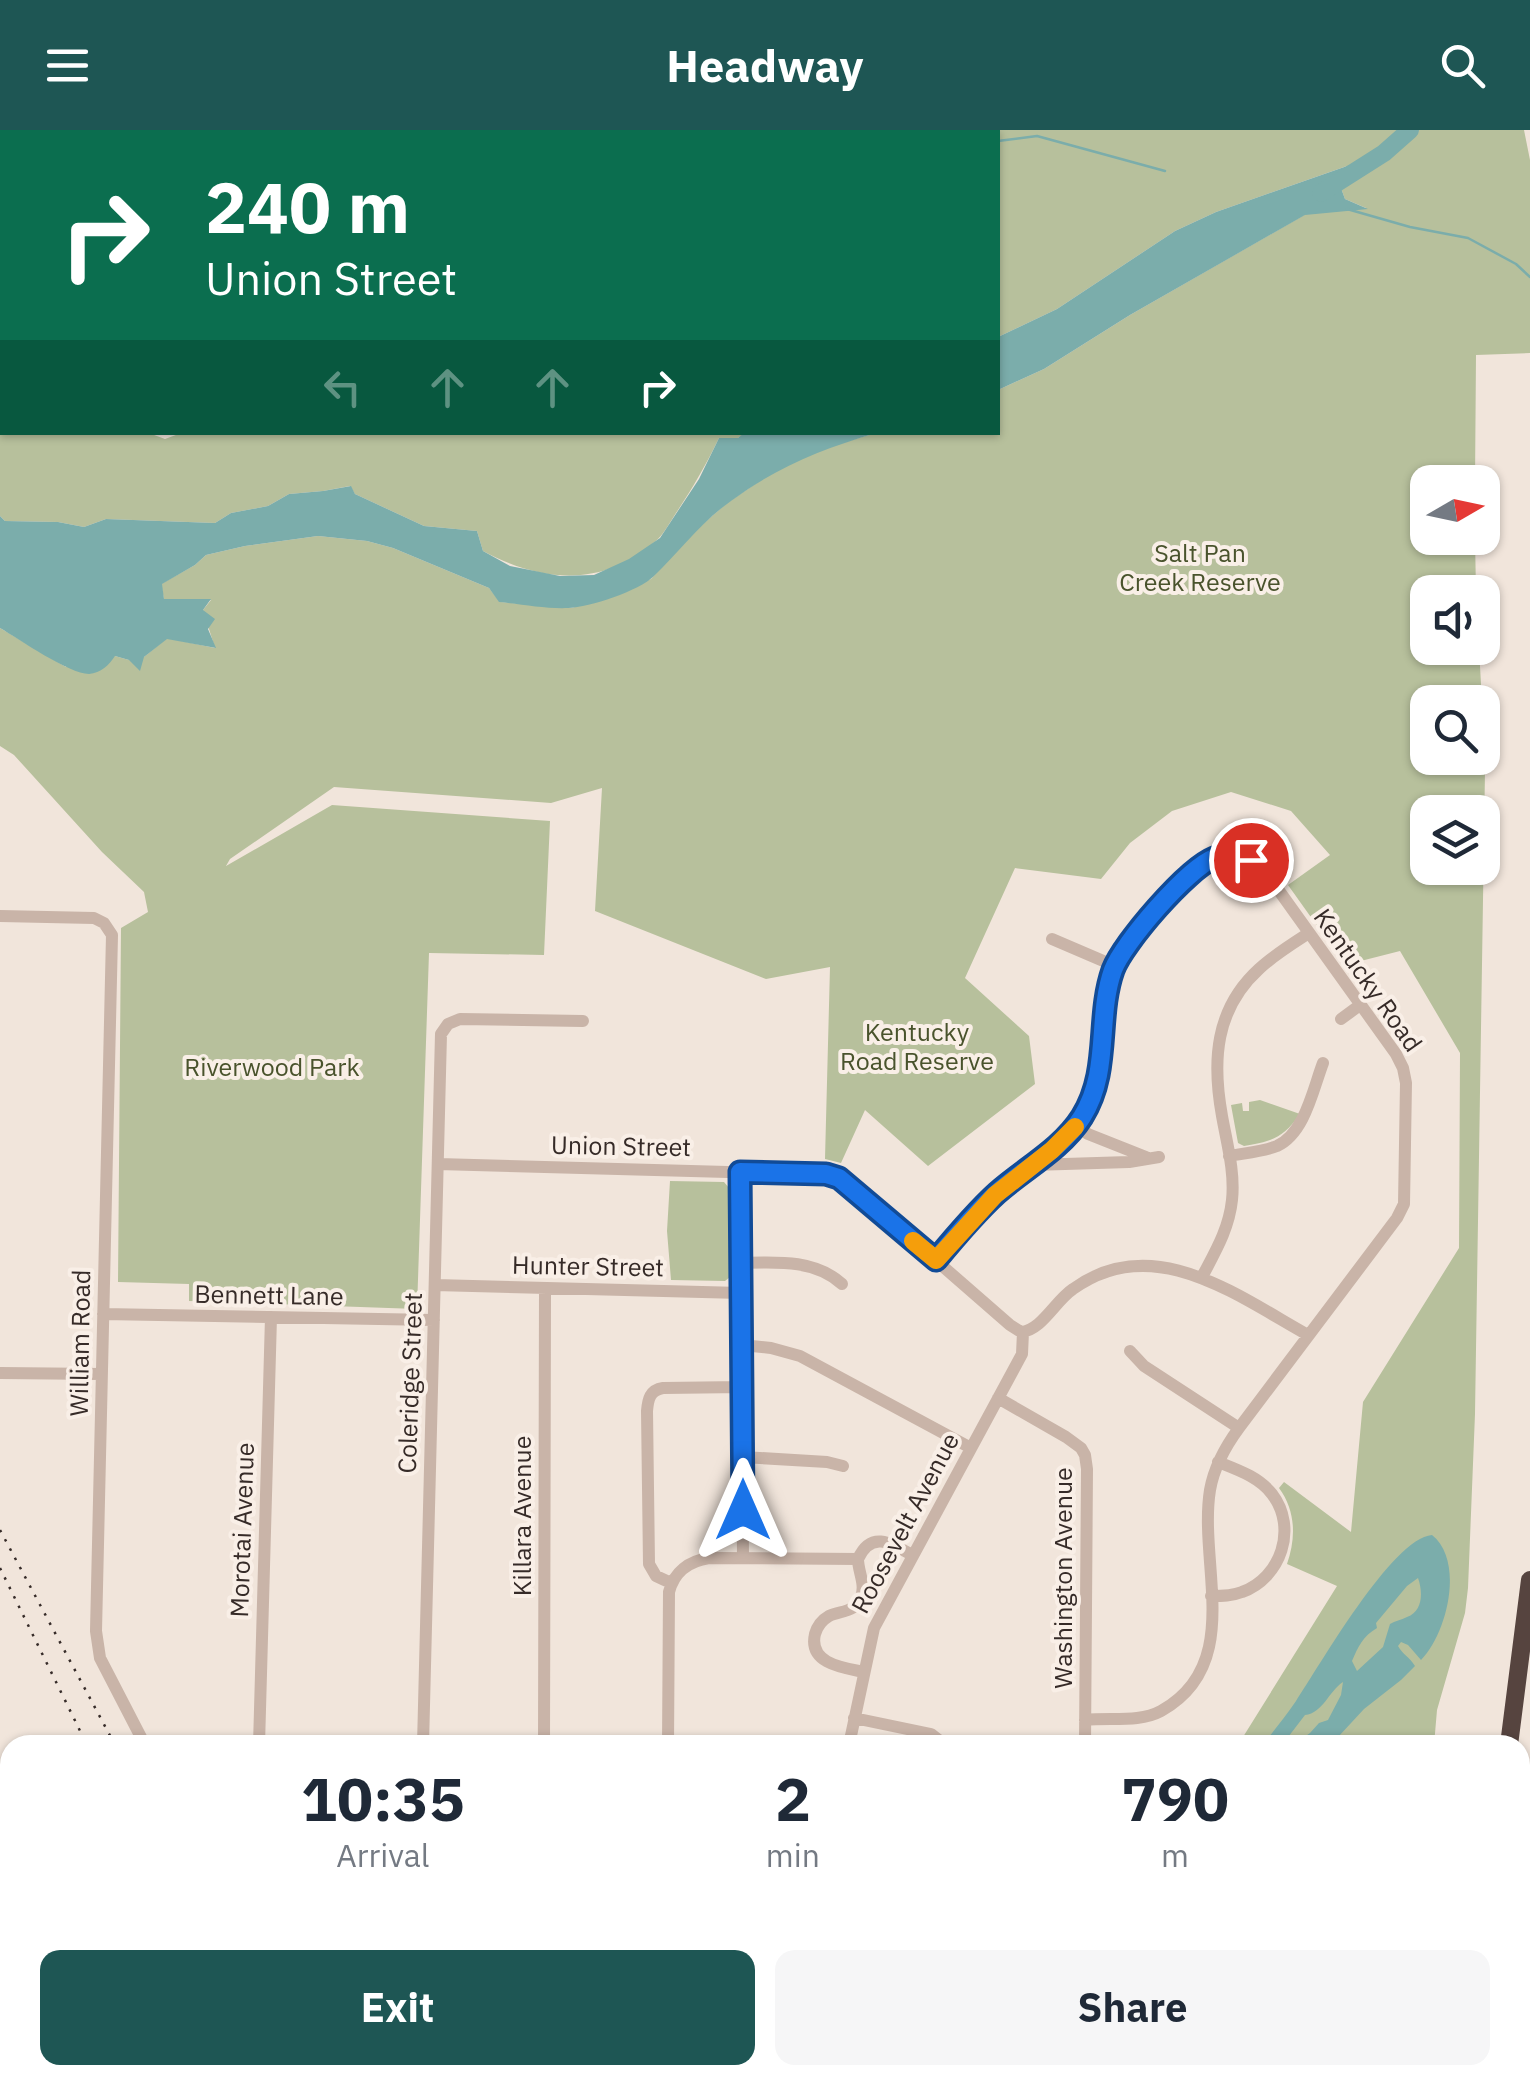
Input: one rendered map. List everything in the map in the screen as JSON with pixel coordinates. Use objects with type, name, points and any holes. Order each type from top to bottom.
[{"type":"highway","points":[[1510,1735],[1530,1580]]},
{"type":"street","name":"Kentucky Road","points":[[936,1260],[995,1195],[1076,1126],[1098,1079],[1115,966],[1179,883],[1208,861],[1226,855],[1246,857],[1262,867],[1400,1060],[1406,1076],[1406,1196],[1397,1218],[1239,1428],[1218,1462],[1209,1495],[1212,1640],[1194,1684],[1161,1711],[1141,1718],[1085,1720]]},
{"type":"street","name":"William Road","points":[[0,916],[94,918],[110,931],[96,1640],[100,1658],[140,1735]]},
{"type":"street","points":[[1202,1278],[1218,1248],[1230,1213],[1233,1188],[1216,1082],[1225,1016],[1259,969],[1309,933]]},
{"type":"street","points":[[1052,939],[1115,966]]},
{"type":"street","points":[[1341,1020],[1360,1004]]},
{"type":"street","name":"Coleridge Street","points":[[423,1735],[441,1041],[444,1028],[460,1019],[583,1022]]},
{"type":"street","points":[[1229,1156],[1269,1148],[1286,1140],[1302,1117],[1323,1062]]},
{"type":"street","points":[[1034,1165],[1129,1162],[1153,1157],[1076,1126]]},
{"type":"street","name":"Union Street","points":[[438,1164],[826,1174],[839,1178],[1010,1326],[1024,1332]]},
{"type":"street","points":[[740,1172],[744,1558]]},
{"type":"street","points":[[741,1263],[795,1264],[827,1273],[842,1284]]},
{"type":"street","points":[[1024,1332],[1035,1328],[1068,1292],[1092,1277],[1134,1266],[1157,1266],[1202,1278],[1308,1335]]},
{"type":"street","name":"Hunter Street","points":[[435,1285],[741,1293]]},
{"type":"street","name":"Killara Avenue","points":[[544,1735],[545,1288]]},
{"type":"street","name":"Bennett Lane","points":[[103,1314],[434,1320]]},
{"type":"street","name":"Morotai Avenue","points":[[258,1735],[271,1317]]},
{"type":"street","name":"Roosevelt Avenue","points":[[851,1735],[874,1628],[1022,1354],[1024,1332]]},
{"type":"street","points":[[742,1345],[800,1356],[970,1448]]},
{"type":"street","points":[[1130,1351],[1144,1366],[1239,1428]]},
{"type":"street","points":[[0,1373],[102,1374]]},
{"type":"street","points":[[671,1583],[656,1576],[649,1564],[649,1396],[662,1388],[742,1388]]},
{"type":"street","name":"Washington Avenue","points":[[998,1398],[1074,1442],[1086,1462],[1086,1735]]},
{"type":"street","points":[[983,1426],[1001,1412],[1019,1410]]},
{"type":"street","points":[[742,1457],[843,1466]]},
{"type":"street","points":[[1211,1596],[1240,1594],[1263,1580],[1279,1558],[1284,1536],[1280,1507],[1268,1490],[1256,1479],[1218,1462]]},
{"type":"street","points":[[864,1672],[821,1658],[814,1644],[817,1630],[824,1619],[852,1609],[861,1597],[863,1584],[858,1559],[868,1544],[893,1544],[912,1555]]},
{"type":"street","points":[[668,1735],[668,1600],[671,1583],[684,1568],[709,1558],[858,1559]]},
{"type":"street","points":[[854,1718],[931,1735]]},
{"type":"green space","points":[[1000,130],[1524,130],[1530,160],[1530,353],[1476,355],[1475,465],[1410,465],[1410,555],[1475,555],[1476,575],[1410,575],[1410,665],[1480,665],[1481,685],[1410,685],[1410,775],[1485,775],[1485,795],[1410,795],[1410,885],[1483,885],[1475,1414],[1468,1588],[1465,1613],[1437,1710],[1435,1735],[1244,1735],[1337,1586],[1287,1564],[1293,1525],[1279,1488],[1284,1482],[1351,1532],[1363,1402],[1459,1248],[1460,1053],[1400,951],[1345,965],[1288,885],[1330,855],[1291,811],[1231,792],[1172,811],[1130,843],[1101,879],[1015,868],[965,978],[1029,1036],[1035,1084],[928,1166],[865,1110],[841,1163],[825,1159],[830,967],[766,979],[595,911],[602,788],[551,803],[334,787],[230,859],[226,866],[332,805],[550,821],[544,955],[429,953],[417,1309],[189,1301],[189,1284],[118,1282],[121,928],[148,912],[144,892],[14,755],[0,746],[0,628],[66,667],[115,656],[129,660],[144,657],[167,638],[215,648],[203,610],[211,600],[164,599],[161,584],[206,555],[318,536],[393,548],[489,588],[500,602],[572,608],[651,579],[688,537],[727,503],[773,472],[821,449],[869,435],[1000,435],[1000,389],[1044,369],[1306,214],[1366,208],[1345,199],[1338,180],[1347,166],[1216,212],[1175,231],[1057,309],[1000,336]]},
{"type":"green space","points":[[0,435],[154,435],[165,439],[176,435],[742,435],[719,438],[658,539],[638,555],[595,573],[528,570],[483,551],[477,531],[424,526],[355,494],[350,486],[289,494],[268,506],[231,513],[215,523],[106,519],[84,527],[58,522],[5,521],[0,516]]},
{"type":"green space","points":[[1260,1100],[1300,1114],[1276,1137],[1244,1146],[1238,1143],[1231,1105],[1242,1103],[1243,1111],[1249,1111],[1249,1102]]},
{"type":"green space","points":[[670,1181],[724,1182],[730,1189],[730,1277],[725,1281],[671,1280],[667,1231]]},
{"type":"water","points":[[1350,165],[1338,180],[1345,199],[1368,209],[1305,215],[1044,369],[1000,389],[1000,336],[1057,309],[1175,231],[1216,212]]},
{"type":"water","points":[[870,435],[765,478],[710,518],[647,582],[589,605],[560,608],[499,602],[489,588],[393,548],[318,536],[206,555],[162,584],[164,599],[211,599],[203,610],[215,619],[208,629],[216,648],[167,639],[144,657],[140,671],[129,660],[115,656],[97,672],[80,672],[0,628],[0,516],[5,521],[58,522],[84,527],[106,519],[215,523],[231,513],[268,506],[289,494],[351,486],[355,494],[424,526],[477,531],[483,551],[510,566],[560,576],[594,575],[629,559],[660,538],[699,479],[719,438]]},
{"type":"water","points":[[1432,1535],[1448,1562],[1449,1598],[1430,1648],[1421,1660],[1401,1642],[1398,1646],[1415,1666],[1340,1735],[1307,1735],[1328,1720],[1343,1682],[1317,1710],[1305,1715],[1290,1735],[1271,1735],[1377,1580],[1397,1557]],"holes":[[[1418,1578],[1421,1595],[1416,1610],[1390,1624],[1383,1647],[1357,1671],[1352,1661],[1362,1642],[1407,1586]]]},
{"type":"waterway","points":[[1321,193],[1384,153],[1410,130]]},
{"type":"waterway","points":[[1000,141],[1037,136],[1165,171]]},
{"type":"waterway","points":[[1347,209],[1468,238],[1516,264],[1530,277]]},
{"type":"railway","points":[[0,1530],[110,1735]]},
{"type":"railway","points":[[0,1568],[82,1735]]},
{"type":"slow traffic","points":[[913,1241],[936,1260],[995,1195],[1075,1127]]},
{"type":"route","points":[[743,1510],[740,1172],[833,1175],[936,1260],[995,1195],[1060,1143],[1084,1114],[1099,1071],[1112,974],[1124,950],[1179,883],[1203,864],[1226,855],[1251,860]]},
{"type":"park label","name":"Salt Pan Creek Reserve","points":[[1200,568]]},
{"type":"park label","name":"Kentucky Road Reserve","points":[[917,1046]]},
{"type":"park label","name":"Riverwood Park","points":[[272,1067]]}]
